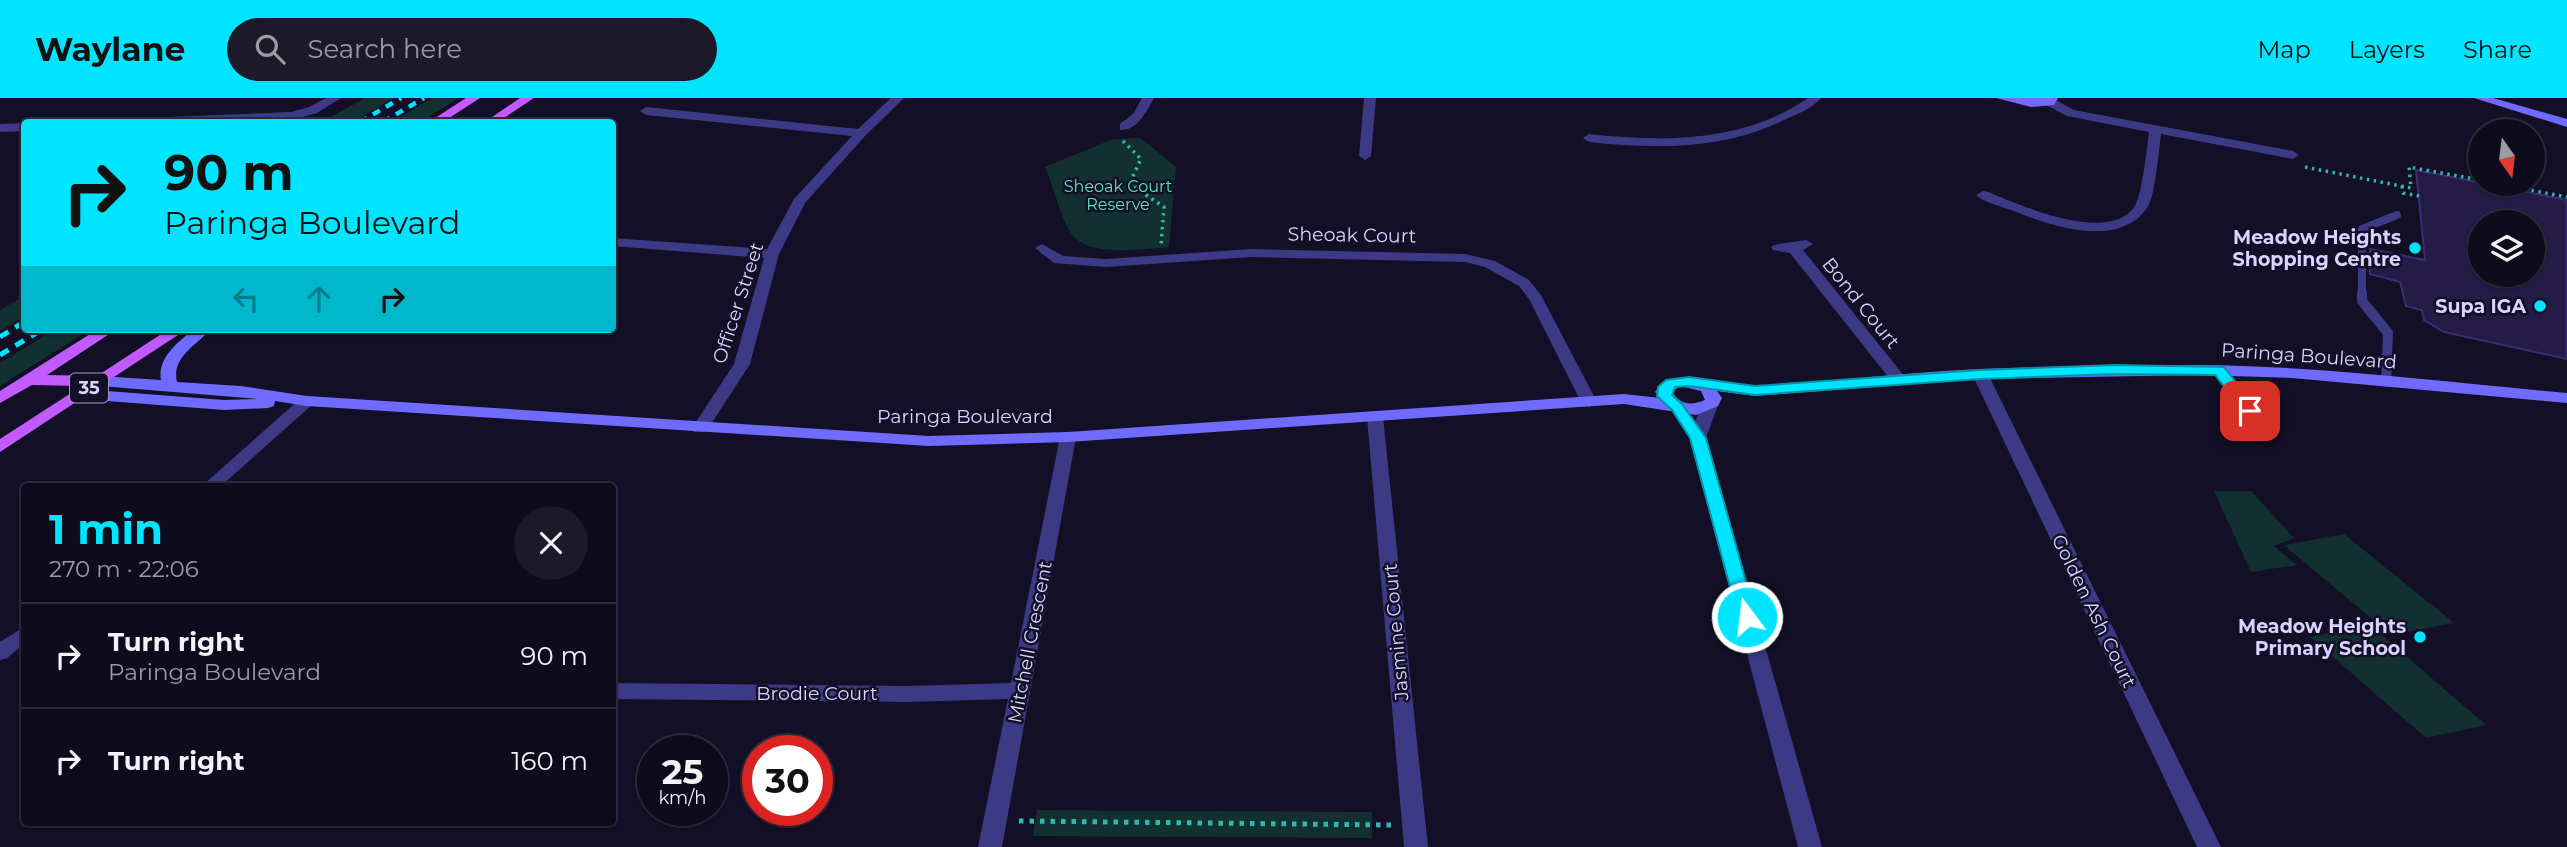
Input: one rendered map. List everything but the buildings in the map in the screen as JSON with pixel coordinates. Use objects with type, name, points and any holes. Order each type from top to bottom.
[{"type":"main road","points":[[440,119],[474,98]]},
{"type":"main road","points":[[496,119],[528,98]]},
{"type":"main road","name":"35","points":[[0,398],[103,333]]},
{"type":"main road","name":"35","points":[[0,447],[173,333]]},
{"type":"main road","points":[[29,380],[100,381]]},
{"type":"main road","points":[[29,380],[81,394]]},
{"type":"street","points":[[226,119],[282,117],[313,110],[335,98]]},
{"type":"street","name":"Officer Street","points":[[700,428],[742,363],[772,254],[799,202],[861,133],[898,98]]},
{"type":"street","points":[[1124,127],[1138,116],[1148,98]]},
{"type":"street","points":[[1365,156],[1370,98]]},
{"type":"street","points":[[1589,138],[1640,144],[1685,144],[1729,138],[1753,131],[1815,98]]},
{"type":"street","points":[[2002,98],[2031,103],[2051,100],[2071,113],[2286,154]]},
{"type":"street","points":[[2480,98],[2567,123]]},
{"type":"street","points":[[646,111],[861,133]]},
{"type":"street","points":[[0,128],[21,127]]},
{"type":"street","points":[[1983,195],[2033,215],[2060,222],[2109,227],[2128,222],[2138,215],[2143,205],[2156,130]]},
{"type":"street","points":[[616,242],[772,254]]},
{"type":"street","name":"Bond Court","points":[[1778,247],[1800,247],[1899,380]]},
{"type":"street","name":"Sheoak Court","points":[[1042,248],[1059,260],[1129,263],[1251,253],[1335,253],[1465,258],[1490,264],[1524,283],[1536,298],[1589,402]]},
{"type":"street","points":[[170,386],[167,379],[169,366],[186,343],[198,333]]},
{"type":"street","name":"Paringa Boulevard","points":[[100,381],[241,391],[307,401],[929,441],[1068,437],[1589,402],[1623,399],[1679,382],[1755,391],[1980,374],[2115,370],[2292,373],[2567,398]]},
{"type":"street","name":"Golden Ash Court","points":[[1980,374],[2209,847]]},
{"type":"street","points":[[1698,438],[1711,404],[1712,393],[1699,384]]},
{"type":"street","points":[[1665,387],[1664,396],[1675,406],[1698,438],[1810,847]]},
{"type":"street","name":"Paringa Boulevard","points":[[1623,399],[1696,410],[1755,391]]},
{"type":"street","name":"Paringa Boulevard","points":[[81,394],[224,405],[307,401]]},
{"type":"street","points":[[214,483],[307,401]]},
{"type":"street","name":"Jasmine Court","points":[[1375,417],[1416,847]]},
{"type":"street","name":"Mitchell Crescent","points":[[990,847],[1068,437]]},
{"type":"street","points":[[0,653],[21,636]]},
{"type":"street","name":"Brodie Court","points":[[616,691],[854,694],[1021,691]]},
{"type":"lane","points":[[2386,382],[2388,332],[2362,301],[2362,229],[2397,215]]},
{"type":"lane","points":[[2219,370],[2250,411]]},
{"type":"path","points":[[1124,127],[1121,139],[1141,159],[1131,180],[1137,189],[1164,207],[1161,248],[1166,260]]},
{"type":"path","points":[[2286,154],[2279,162],[2411,188],[2409,167],[2468,178]]},
{"type":"path","points":[[2402,186],[2403,193],[2418,196]]},
{"type":"path","points":[[2545,193],[2567,197]]},
{"type":"path","points":[[996,821],[1414,825]]},
{"type":"green space","points":[[365,98],[394,98],[357,119],[327,119]]},
{"type":"green space","points":[[432,98],[459,98],[425,119],[398,119]]},
{"type":"green space","name":"Sheoak Court Reserve","points":[[1141,138],[1176,167],[1169,247],[1102,249],[1079,241],[1063,218],[1045,167],[1113,139]]},
{"type":"green space","points":[[21,298],[21,319],[0,331],[0,310]]},
{"type":"green space","points":[[49,333],[85,333],[0,386],[0,363]]},
{"type":"green space","points":[[2214,491],[2251,491],[2294,538],[2274,546],[2297,565],[2251,572]]},
{"type":"green space","points":[[2344,534],[2454,623],[2391,635],[2284,545]]},
{"type":"green space","points":[[2370,625],[2486,725],[2426,738],[2310,637]]},
{"type":"green space","points":[[1037,810],[1372,812],[1372,838],[1033,836]]},
{"type":"railway","points":[[365,119],[401,98]]},
{"type":"railway","points":[[388,119],[424,98]]},
{"type":"railway","points":[[0,337],[21,324]]},
{"type":"railway","points":[[0,355],[36,333]]},
{"type":"place","name":"Meadow Heights Shopping Centre","points":[[2415,248]]},
{"type":"place","name":"Supa IGA","points":[[2540,306]]},
{"type":"place","name":"Meadow Heights Primary School","points":[[2420,637]]},
{"type":"route","points":[[1747,617],[1698,438],[1677,407],[1664,396],[1665,387],[1671,383],[1689,382],[1755,391],[1980,374],[2219,370],[2250,411]]}]
